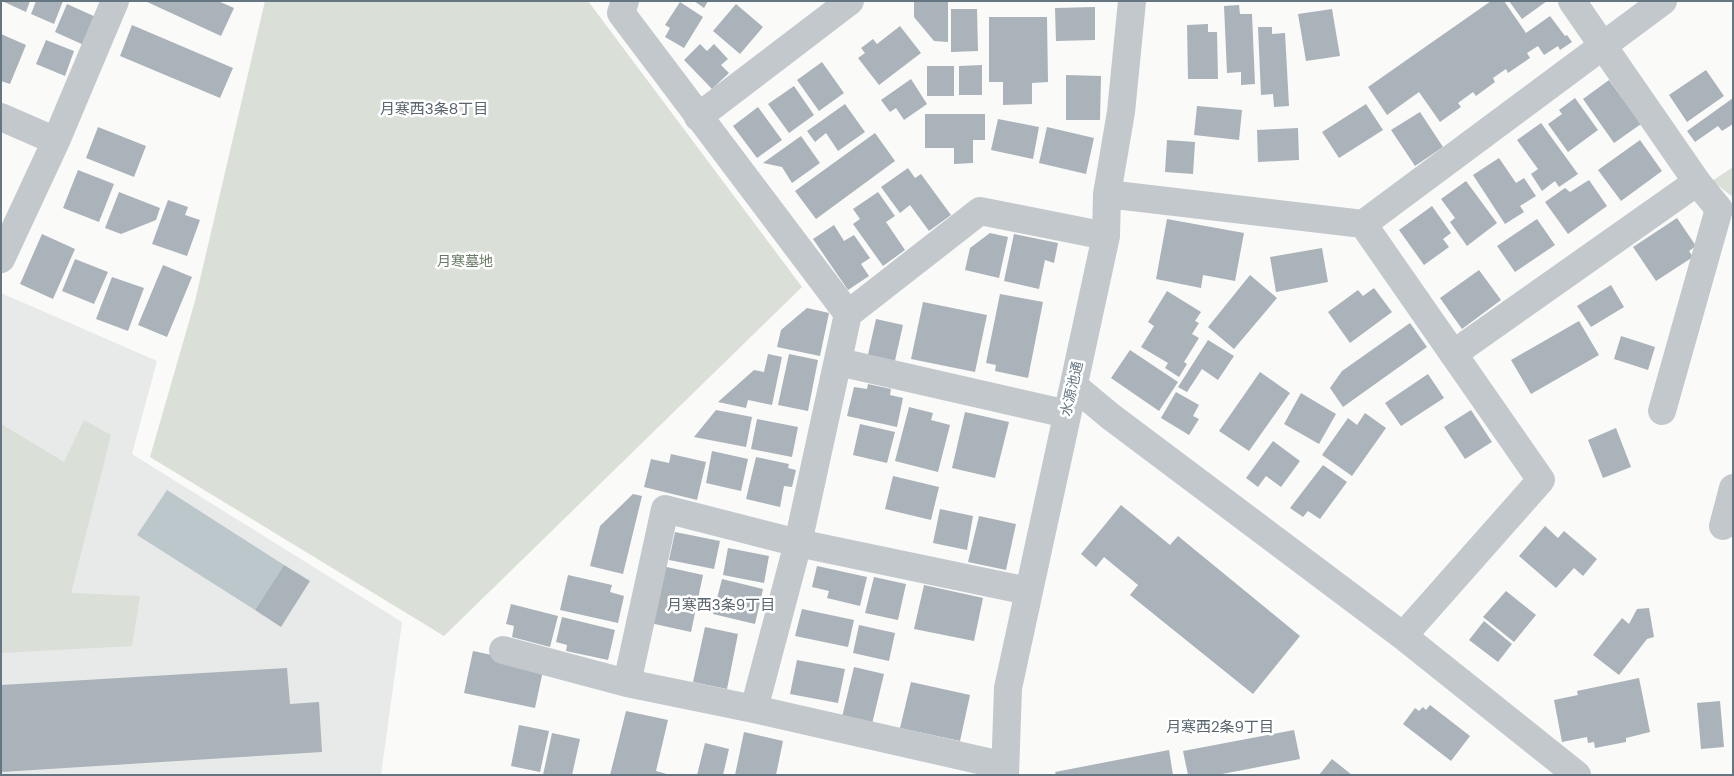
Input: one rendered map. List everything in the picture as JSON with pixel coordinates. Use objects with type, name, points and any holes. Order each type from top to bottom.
[{"type":"street","points":[[1,259],[56,141],[115,1]]},
{"type":"street","points":[[625,1],[621,13],[848,314]]},
{"type":"street","points":[[698,117],[850,1]]},
{"type":"street","name":"水源池通","points":[[1005,771],[1008,688],[1106,236],[1107,194],[1121,112],[1132,1]]},
{"type":"street","points":[[1572,1],[1697,182],[1719,209],[1662,411]]},
{"type":"street","points":[[1107,194],[1363,224],[1602,44],[1663,1]]},
{"type":"street","points":[[1,117],[56,141]]},
{"type":"street","points":[[1453,354],[1697,182]]},
{"type":"street","points":[[754,709],[798,543],[848,314],[980,211],[1106,236]]},
{"type":"street","points":[[1363,224],[1541,480],[1403,636]]},
{"type":"street","points":[[839,362],[1067,414]]},
{"type":"street","points":[[1074,386],[1126,428],[1403,636],[1576,775]]},
{"type":"street","points":[[1723,526],[1733,488]]},
{"type":"street","points":[[627,683],[665,509],[798,543],[1028,591]]},
{"type":"street","points":[[503,650],[627,683],[754,709],[1005,771]]},
{"type":"shaded area","points":[[1,293],[157,361],[132,454],[402,622],[381,775],[1,775]]},
{"type":"shaded area","points":[[167,490],[284,565],[255,610],[137,535]]},
{"type":"green space","name":"月寒墓地","points":[[265,1],[588,1],[802,287],[444,636],[150,457],[195,301]]},
{"type":"green space","points":[[1733,167],[1733,197],[1712,181]]},
{"type":"green space","points":[[84,420],[111,435],[71,593],[140,596],[132,646],[1,653],[1,424],[64,462]]},
{"type":"building","points":[[2,1],[30,1],[26,12]]},
{"type":"building","points":[[36,1],[63,1],[54,24],[31,14]]},
{"type":"building","points":[[145,1],[218,1],[234,8],[221,36]]},
{"type":"building","points":[[694,1],[708,1],[704,8]]},
{"type":"building","points":[[914,1],[948,1],[948,42],[934,41],[914,17]]},
{"type":"building","points":[[1491,1],[1504,1],[1526,33],[1550,16],[1572,42],[1560,50],[1558,46],[1544,55],[1538,46],[1527,53],[1530,58],[1508,73],[1506,69],[1493,78],[1495,82],[1476,96],[1473,92],[1458,103],[1461,107],[1440,122],[1419,92],[1387,115],[1368,87]]},
{"type":"building","points":[[1509,1],[1547,1],[1522,19]]},
{"type":"building","points":[[680,2],[703,17],[684,48],[665,37],[670,28],[665,25]]},
{"type":"building","points":[[67,4],[98,18],[86,46],[55,32]]},
{"type":"building","points":[[736,4],[763,27],[740,54],[713,31]]},
{"type":"building","points":[[1239,5],[1240,14],[1252,14],[1255,84],[1241,85],[1241,72],[1227,73],[1224,6]]},
{"type":"building","points":[[1095,7],[1095,40],[1056,41],[1055,8]]},
{"type":"building","points":[[951,9],[977,9],[978,51],[951,52]]},
{"type":"building","points":[[1332,9],[1340,56],[1306,61],[1298,14]]},
{"type":"building","points":[[989,17],[1047,17],[1048,82],[1032,83],[1032,104],[1003,105],[1003,82],[989,82]]},
{"type":"building","points":[[1208,24],[1208,32],[1217,32],[1218,79],[1188,79],[1187,25]]},
{"type":"building","points":[[132,25],[233,68],[220,98],[120,56]]},
{"type":"building","points":[[900,26],[921,53],[879,85],[858,58],[865,53],[861,48],[873,39],[877,44]]},
{"type":"building","points":[[1258,27],[1272,27],[1272,34],[1285,33],[1289,106],[1274,107],[1273,94],[1261,95]]},
{"type":"building","points":[[1,34],[26,45],[10,84],[1,81]]},
{"type":"building","points":[[46,40],[74,51],[65,76],[36,64]]},
{"type":"building","points":[[700,44],[707,51],[714,44],[728,59],[721,65],[729,73],[712,89],[684,60]]},
{"type":"building","points":[[822,62],[844,93],[819,111],[797,80]]},
{"type":"building","points":[[982,65],[982,95],[959,95],[959,66]]},
{"type":"building","points":[[927,66],[954,66],[954,96],[927,96]]},
{"type":"building","points":[[1706,70],[1724,96],[1687,122],[1669,95]]},
{"type":"building","points":[[1066,75],[1101,76],[1100,120],[1066,120]]},
{"type":"building","points":[[911,79],[927,104],[904,120],[896,108],[890,112],[881,100]]},
{"type":"building","points":[[1609,80],[1641,124],[1614,143],[1583,99]]},
{"type":"building","points":[[794,86],[814,115],[789,133],[768,104]]},
{"type":"building","points":[[1575,98],[1598,130],[1568,152],[1548,124],[1562,114],[1559,110]]},
{"type":"building","points":[[1733,98],[1733,124],[1722,131],[1718,126],[1695,142],[1687,131]]},
{"type":"building","points":[[845,104],[865,132],[838,151],[826,133],[815,142],[807,131]]},
{"type":"building","points":[[1366,104],[1383,130],[1339,158],[1322,132]]},
{"type":"building","points":[[1197,106],[1242,110],[1239,140],[1194,135]]},
{"type":"building","points":[[758,107],[782,140],[757,158],[733,126]]},
{"type":"building","points":[[1420,112],[1443,147],[1415,166],[1391,130]]},
{"type":"building","points":[[925,114],[985,114],[985,140],[973,140],[973,163],[954,164],[954,148],[925,148]]},
{"type":"building","points":[[998,119],[1039,127],[1033,159],[991,150]]},
{"type":"building","points":[[1541,123],[1578,174],[1559,187],[1555,181],[1542,191],[1531,174],[1538,169],[1517,140]]},
{"type":"building","points":[[98,127],[146,146],[134,177],[86,158]]},
{"type":"building","points":[[1047,127],[1094,138],[1086,174],[1039,163]]},
{"type":"building","points":[[1298,128],[1299,160],[1258,162],[1257,130]]},
{"type":"building","points":[[875,133],[895,161],[816,219],[795,191]]},
{"type":"building","points":[[801,136],[820,163],[792,183],[782,167],[763,163]]},
{"type":"building","points":[[1167,140],[1195,142],[1193,174],[1165,172]]},
{"type":"building","points":[[1640,140],[1662,171],[1621,201],[1598,170]]},
{"type":"building","points":[[1499,158],[1516,183],[1524,178],[1536,196],[1520,206],[1524,212],[1505,224],[1473,175]]},
{"type":"building","points":[[908,168],[915,178],[921,174],[951,215],[929,231],[910,205],[900,213],[881,187]]},
{"type":"building","points":[[78,170],[114,184],[99,222],[63,208]]},
{"type":"building","points":[[1589,180],[1607,206],[1568,234],[1545,202],[1565,188],[1570,192]]},
{"type":"building","points":[[1466,181],[1497,223],[1467,246],[1450,222],[1455,218],[1441,199]]},
{"type":"building","points":[[119,192],[160,208],[156,220],[121,234],[105,228]]},
{"type":"building","points":[[878,192],[895,216],[886,222],[905,250],[883,266],[853,224],[860,219],[853,209]]},
{"type":"building","points":[[168,200],[188,207],[185,215],[200,220],[187,256],[152,244]]},
{"type":"building","points":[[1432,206],[1451,233],[1443,239],[1449,247],[1424,265],[1399,230]]},
{"type":"building","points":[[1677,218],[1696,246],[1689,251],[1693,257],[1656,281],[1633,247]]},
{"type":"building","points":[[1167,219],[1244,233],[1235,281],[1203,275],[1201,288],[1156,279]]},
{"type":"building","points":[[1537,219],[1555,245],[1515,272],[1497,246]]},
{"type":"building","points":[[834,225],[844,241],[854,235],[870,258],[861,264],[869,276],[848,290],[813,239]]},
{"type":"building","points":[[990,233],[1008,237],[999,278],[965,270],[970,248]]},
{"type":"building","points":[[42,234],[75,249],[53,299],[20,284]]},
{"type":"building","points":[[1014,234],[1058,243],[1054,263],[1045,260],[1039,289],[1004,281]]},
{"type":"building","points":[[1322,248],[1328,282],[1276,292],[1270,257]]},
{"type":"building","points":[[75,259],[108,272],[94,304],[62,291]]},
{"type":"building","points":[[163,265],[192,277],[167,337],[138,325]]},
{"type":"building","points":[[1479,270],[1501,300],[1462,329],[1440,298]]},
{"type":"building","points":[[1250,275],[1277,298],[1234,349],[1208,327]]},
{"type":"building","points":[[112,277],[144,288],[128,331],[96,319]]},
{"type":"building","points":[[1611,285],[1624,307],[1591,327],[1577,306]]},
{"type":"building","points":[[1374,288],[1392,312],[1350,343],[1328,312],[1358,290],[1363,296]]},
{"type":"building","points":[[1167,291],[1201,312],[1195,321],[1199,323],[1192,334],[1199,338],[1184,362],[1187,364],[1179,377],[1165,368],[1168,363],[1141,347],[1154,326],[1148,322]]},
{"type":"building","points":[[1000,294],[1043,302],[1028,378],[995,371],[996,365],[986,363]]},
{"type":"building","points":[[923,302],[987,315],[975,372],[911,359]]},
{"type":"building","points":[[807,308],[829,313],[820,356],[777,347],[781,330]]},
{"type":"building","points":[[876,319],[903,325],[894,365],[867,359]]},
{"type":"building","points":[[1579,321],[1599,355],[1531,394],[1511,360]]},
{"type":"building","points":[[1410,323],[1427,347],[1343,407],[1330,388],[1342,371]]},
{"type":"building","points":[[1621,336],[1655,347],[1648,370],[1614,359]]},
{"type":"building","points":[[1208,340],[1234,356],[1218,380],[1202,369],[1187,392],[1178,387]]},
{"type":"building","points":[[1130,350],[1178,382],[1159,411],[1111,378]]},
{"type":"building","points":[[768,354],[782,357],[772,405],[748,400],[746,408],[718,402],[754,370],[764,372]]},
{"type":"building","points":[[789,354],[818,360],[808,411],[778,405]]},
{"type":"building","points":[[1260,372],[1290,393],[1249,451],[1219,431]]},
{"type":"building","points":[[1428,374],[1444,398],[1401,426],[1385,403]]},
{"type":"building","points":[[868,384],[891,389],[890,395],[903,398],[897,427],[847,416],[854,387],[867,389]]},
{"type":"building","points":[[1176,392],[1199,405],[1193,416],[1199,419],[1189,435],[1161,418]]},
{"type":"building","points":[[1301,393],[1336,414],[1319,444],[1284,424]]},
{"type":"building","points":[[909,407],[933,413],[931,420],[950,425],[938,472],[895,461]]},
{"type":"building","points":[[716,410],[752,417],[746,447],[694,437]]},
{"type":"building","points":[[1471,410],[1492,442],[1465,459],[1444,427]]},
{"type":"building","points":[[965,412],[1009,422],[995,478],[952,468]]},
{"type":"building","points":[[1365,413],[1386,428],[1352,476],[1322,455],[1348,418],[1357,425]]},
{"type":"building","points":[[757,419],[798,427],[792,457],[751,449]]},
{"type":"building","points":[[860,424],[895,432],[887,463],[853,455]]},
{"type":"building","points":[[1616,428],[1631,467],[1603,478],[1588,440]]},
{"type":"building","points":[[1273,441],[1300,461],[1281,487],[1266,476],[1258,487],[1246,478]]},
{"type":"building","points":[[712,451],[748,459],[741,491],[706,483]]},
{"type":"building","points":[[671,454],[706,462],[697,500],[644,487],[651,459],[669,463]]},
{"type":"building","points":[[756,457],[789,464],[788,468],[796,470],[792,487],[784,486],[780,507],[746,499]]},
{"type":"building","points":[[1323,465],[1347,482],[1320,519],[1308,511],[1303,517],[1290,508]]},
{"type":"building","points":[[893,476],[939,487],[931,520],[885,509]]},
{"type":"building","points":[[633,494],[642,496],[623,574],[590,566],[600,526]]},
{"type":"building","points":[[1121,505],[1170,545],[1178,536],[1300,636],[1253,694],[1130,595],[1138,585],[1104,557],[1096,567],[1081,554]]},
{"type":"building","points":[[940,509],[973,516],[967,550],[933,543]]},
{"type":"building","points":[[979,516],[1016,524],[1006,570],[968,562]]},
{"type":"building","points":[[1545,526],[1558,538],[1564,531],[1597,559],[1583,576],[1574,568],[1556,588],[1519,556]]},
{"type":"building","points":[[675,532],[720,541],[714,569],[669,560]]},
{"type":"building","points":[[728,548],[769,556],[764,583],[723,575]]},
{"type":"building","points":[[284,565],[310,581],[281,627],[255,610]]},
{"type":"building","points":[[662,566],[703,575],[691,632],[650,623]]},
{"type":"building","points":[[817,566],[867,577],[860,606],[827,598],[829,591],[812,587]]},
{"type":"building","points":[[568,575],[612,585],[610,592],[624,596],[618,623],[560,610]]},
{"type":"building","points":[[874,577],[906,584],[898,620],[865,613]]},
{"type":"building","points":[[722,579],[763,589],[755,624],[713,614]]},
{"type":"building","points":[[924,585],[983,598],[974,641],[914,629]]},
{"type":"building","points":[[1506,591],[1536,615],[1514,642],[1483,617]]},
{"type":"building","points":[[511,604],[558,616],[550,647],[512,637],[514,626],[506,624]]},
{"type":"building","points":[[1649,608],[1654,637],[1647,639],[1619,675],[1593,655],[1622,618],[1629,624],[1637,609]]},
{"type":"building","points":[[802,609],[854,620],[848,647],[795,636]]},
{"type":"building","points":[[562,617],[615,630],[608,660],[566,651],[567,645],[556,642]]},
{"type":"building","points":[[1484,621],[1512,644],[1498,662],[1469,640]]},
{"type":"building","points":[[859,625],[895,633],[889,661],[853,653]]},
{"type":"building","points":[[705,627],[738,634],[727,689],[693,682]]},
{"type":"building","points":[[473,651],[544,666],[535,708],[464,693]]},
{"type":"building","points":[[797,660],[845,669],[838,703],[790,694]]},
{"type":"building","points":[[854,667],[884,674],[872,724],[842,717]]},
{"type":"building","points":[[287,668],[290,704],[319,702],[322,752],[1,772],[1,685]]},
{"type":"building","points":[[1639,678],[1650,732],[1626,738],[1626,742],[1595,748],[1594,742],[1588,743],[1587,737],[1562,742],[1554,700],[1578,695],[1577,691]]},
{"type":"building","points":[[911,682],[970,695],[960,741],[900,728]]},
{"type":"building","points":[[1720,701],[1724,747],[1701,749],[1697,703]]},
{"type":"building","points":[[1430,705],[1470,736],[1451,761],[1403,724],[1415,708],[1419,711],[1423,707],[1426,710]]},
{"type":"building","points":[[626,711],[668,720],[656,771],[670,775],[610,775]]},
{"type":"building","points":[[519,725],[549,731],[540,772],[511,766]]},
{"type":"building","points":[[1294,730],[1300,759],[1217,775],[1188,775],[1183,751]]},
{"type":"building","points":[[744,732],[783,741],[776,775],[735,775]]},
{"type":"building","points":[[552,733],[580,739],[572,775],[543,775]]},
{"type":"building","points":[[705,743],[729,749],[723,775],[697,775]]},
{"type":"building","points":[[1169,750],[1173,775],[1056,775],[1055,772]]},
{"type":"building","points":[[1332,759],[1352,775],[1319,775]]},
{"type":"district","name":"月寒西3条8丁目","points":[[434,110]]},
{"type":"district","name":"月寒西3条9丁目","points":[[721,606]]},
{"type":"district","name":"月寒西2条9丁目","points":[[1220,728]]}]
